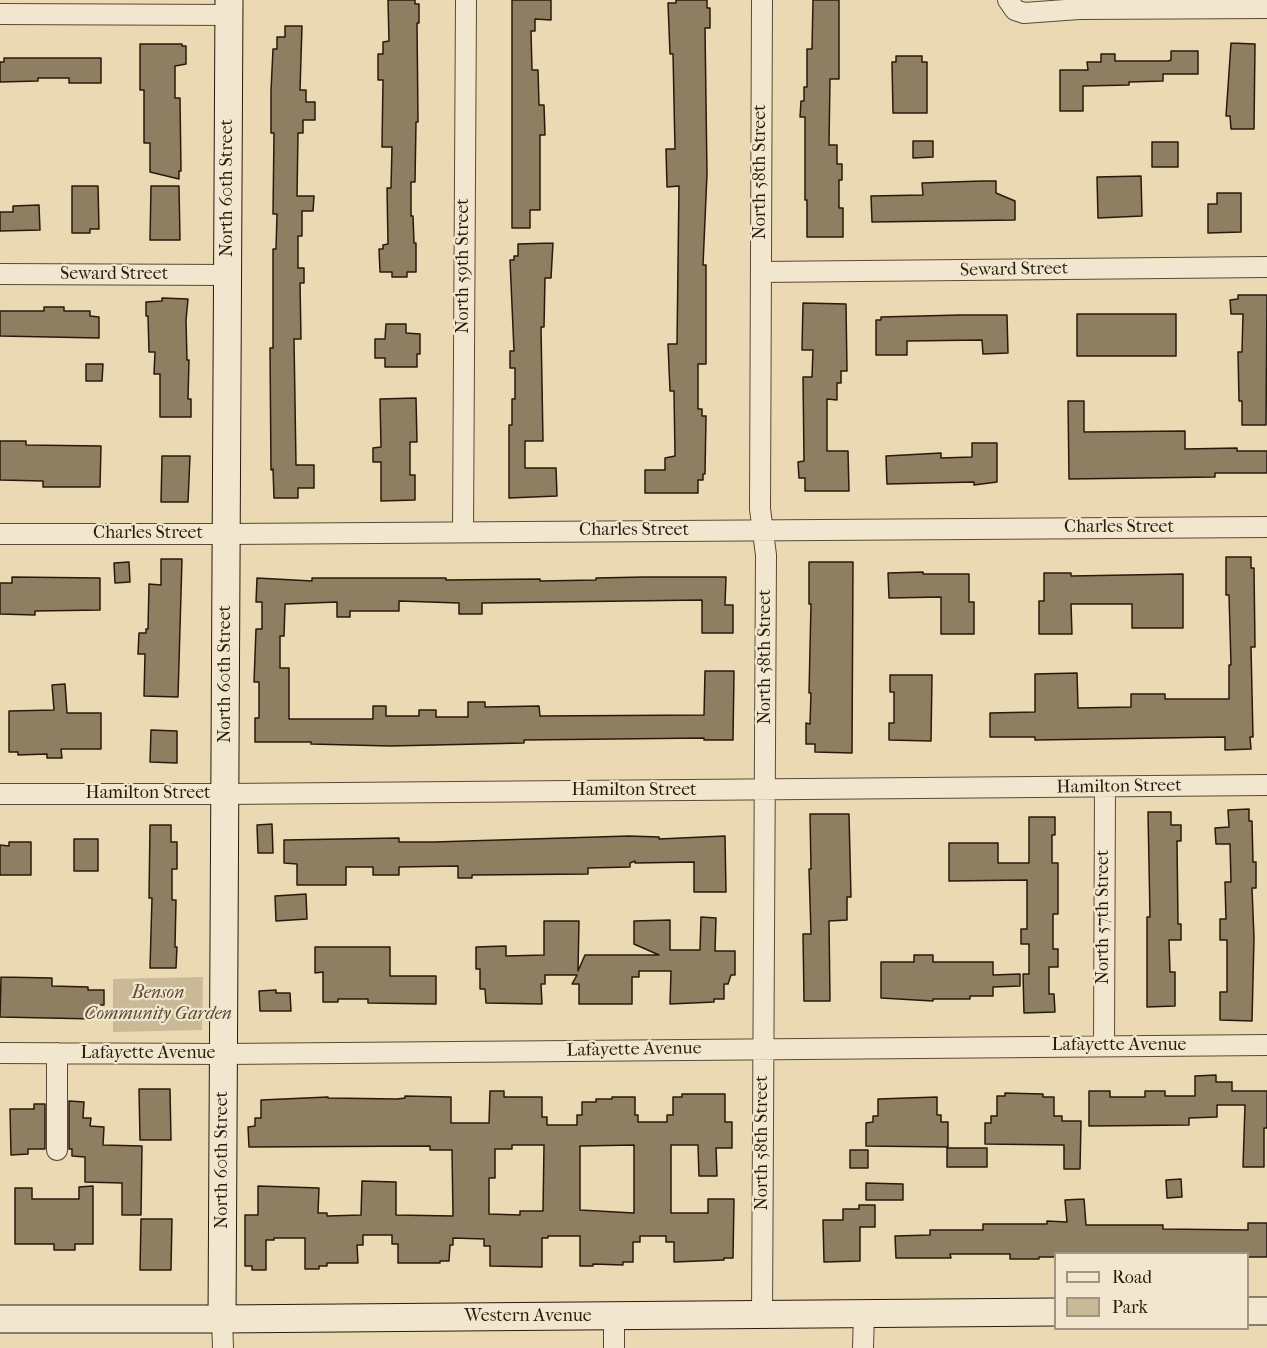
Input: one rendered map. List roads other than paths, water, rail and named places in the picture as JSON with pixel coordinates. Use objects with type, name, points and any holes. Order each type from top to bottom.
[{"type":"street","name":"North 59th Street","points":[[463,532],[466,0]]},
{"type":"street","name":"North 58th Street","points":[[762,0],[760,509],[766,555],[762,1315]]},
{"type":"street","points":[[1012,5],[1024,13],[1079,9],[1267,8]]},
{"type":"street","points":[[0,14],[229,8]]},
{"type":"street","name":"North 60th Street","points":[[223,1348],[229,8]]},
{"type":"street","name":"Seward Street","points":[[761,272],[1267,267]]},
{"type":"street","name":"Seward Street","points":[[0,274],[228,275]]},
{"type":"street","name":"Charles Street","points":[[0,534],[1267,527]]},
{"type":"street","name":"Hamilton Street","points":[[0,794],[1267,785]]},
{"type":"street","name":"North 57th Street","points":[[1104,1046],[1105,787]]},
{"type":"street","name":"Lafayette Avenue","points":[[0,1053],[224,1054],[1267,1045]]},
{"type":"street","points":[[57,1053],[57,1150]]},
{"type":"street","points":[[1249,1311],[1267,1311]]},
{"type":"street","name":"Western Avenue","points":[[0,1319],[1054,1312]]},
{"type":"street","points":[[863,1348],[864,1314]]},
{"type":"street","points":[[614,1316],[614,1348]]},
{"type":"park label","name":"Benson Community Garden","points":[[158,1004]]}]
